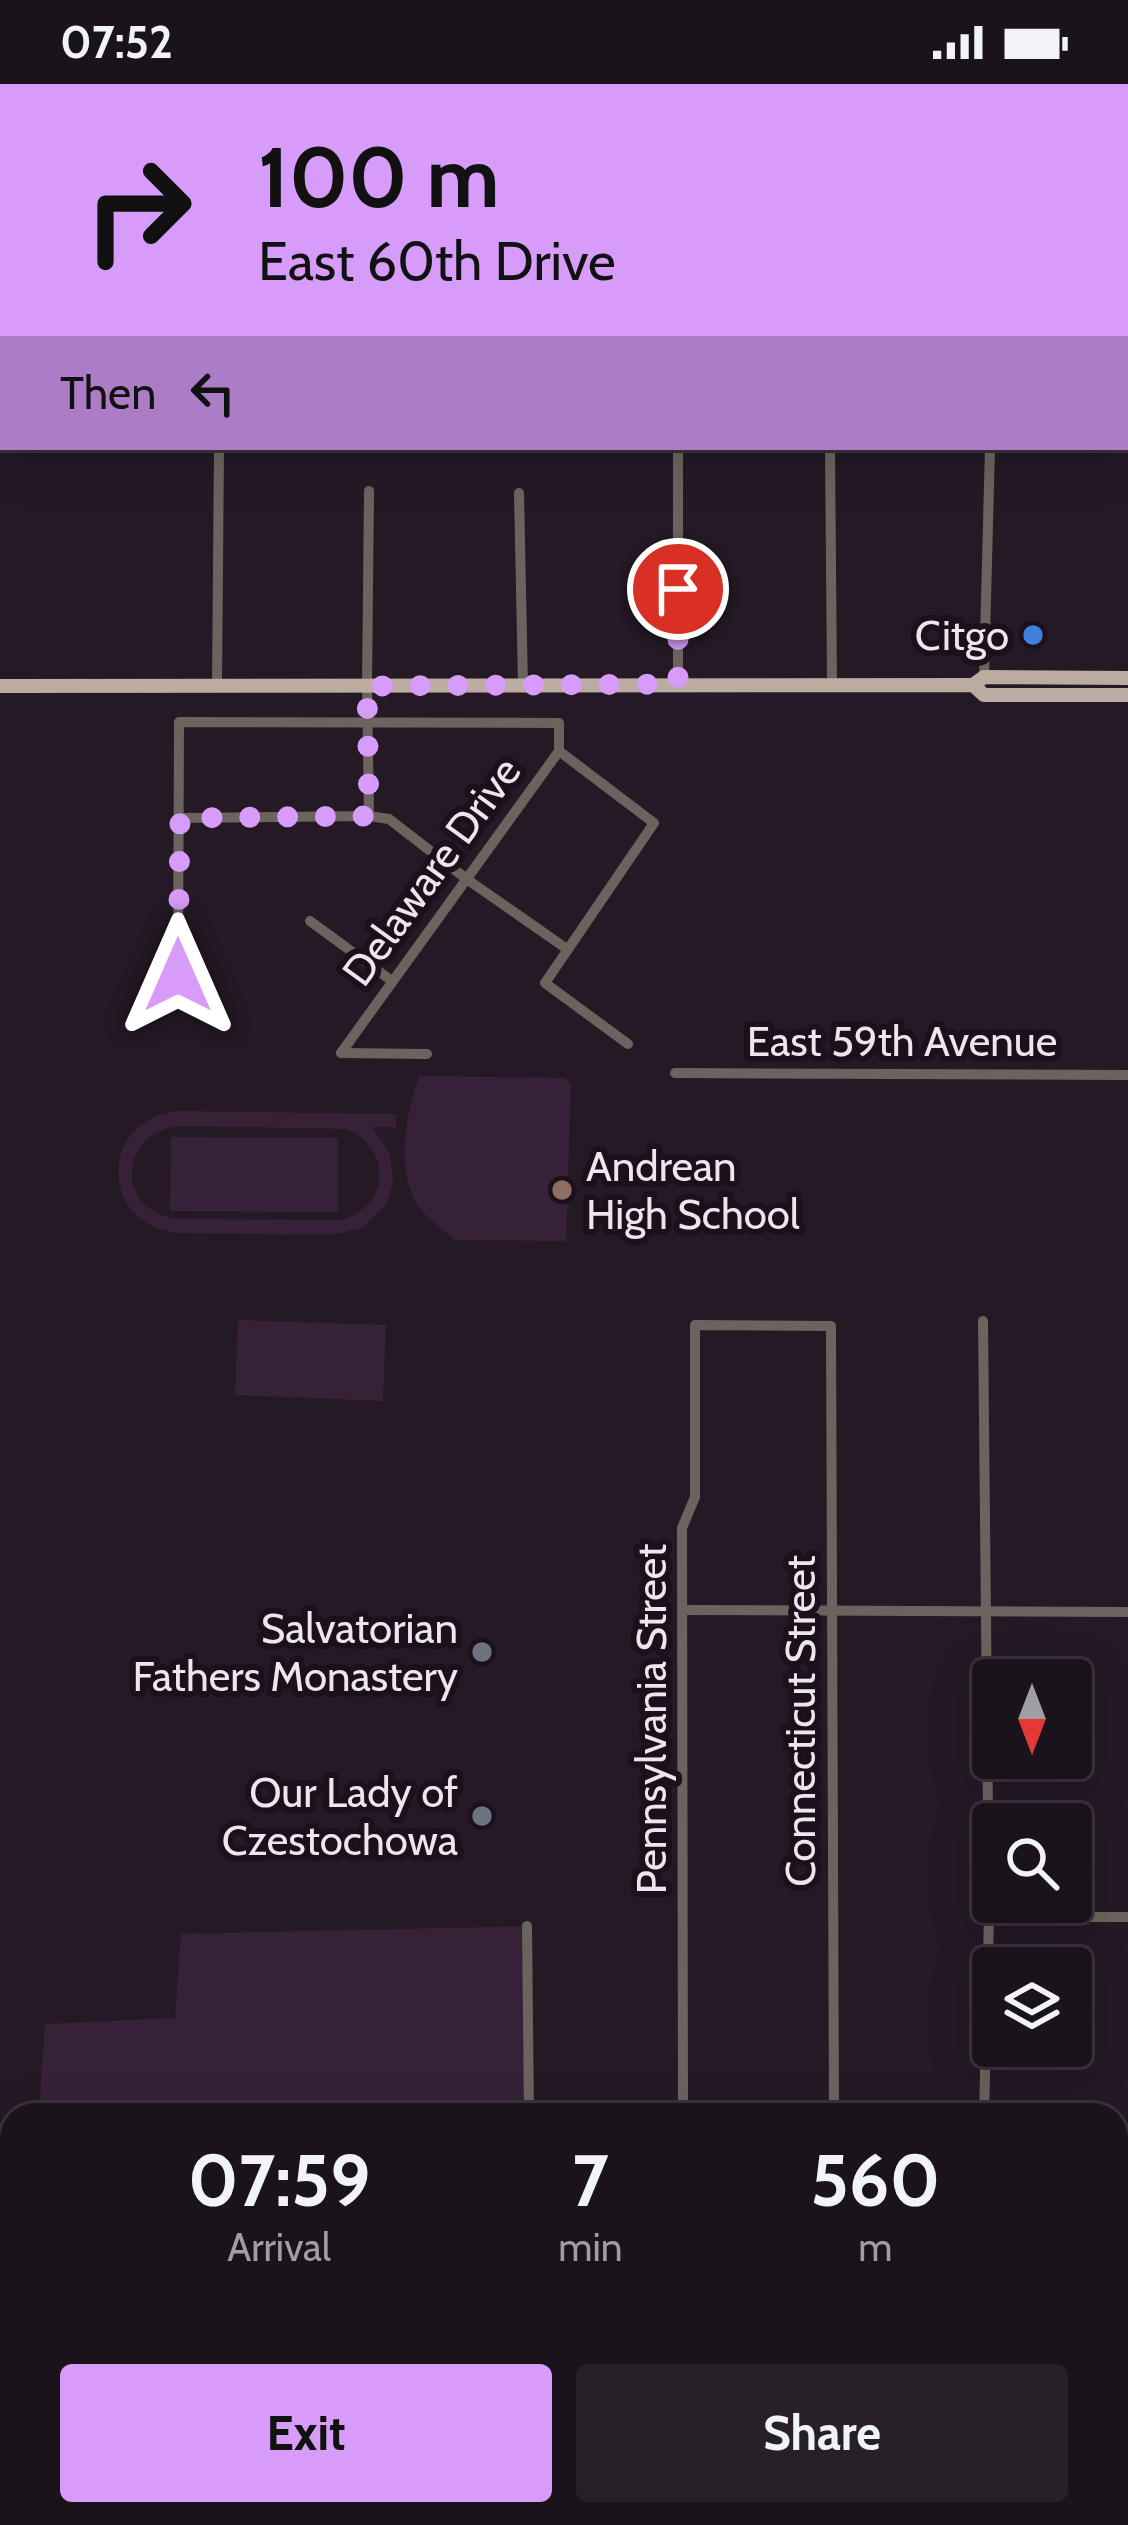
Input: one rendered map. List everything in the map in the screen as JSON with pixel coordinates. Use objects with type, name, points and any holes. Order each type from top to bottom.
[{"type":"main road","points":[[0,686],[524,686],[1128,678]]},
{"type":"main road","points":[[978,681],[985,695],[1128,695]]},
{"type":"street","points":[[217,687],[219,450]]},
{"type":"street","points":[[678,450],[678,684]]},
{"type":"street","points":[[830,450],[832,683]]},
{"type":"street","points":[[978,681],[990,450]]},
{"type":"street","points":[[369,491],[369,816]]},
{"type":"street","points":[[519,493],[524,686]]},
{"type":"street","points":[[178,975],[179,722],[367,722]]},
{"type":"street","name":"Delaware Drive","points":[[367,722],[559,723],[560,751],[341,1053],[427,1054]]},
{"type":"street","points":[[560,751],[654,823],[545,983],[628,1044]]},
{"type":"street","points":[[180,818],[389,819],[567,949]]},
{"type":"street","points":[[310,921],[392,981]]},
{"type":"street","name":"East 59th Avenue","points":[[675,1073],[1128,1075]]},
{"type":"street","points":[[983,1321],[988,1803]]},
{"type":"street","name":"Pennsylvania Street","points":[[683,2103],[682,1528],[695,1497],[695,1325],[831,1326]]},
{"type":"street","name":"Connecticut Street","points":[[831,1326],[834,2103]]},
{"type":"street","points":[[683,1610],[1128,1612]]},
{"type":"street","points":[[1092,1917],[1128,1917]]},
{"type":"street","points":[[984,2103],[989,1923]]},
{"type":"street","points":[[527,1926],[529,2103]]},
{"type":"green space","points":[[419,1076],[565,1078],[571,1084],[566,1241],[455,1240],[422,1211],[411,1192],[405,1160],[407,1125]]},
{"type":"green space","points":[[178,1111],[396,1114],[396,1127],[372,1127],[390,1153],[393,1184],[386,1204],[364,1227],[334,1235],[180,1233],[153,1227],[134,1213],[122,1194],[118,1173],[122,1152],[133,1133],[152,1118]],"holes":[[[178,1126],[347,1129],[372,1150],[380,1177],[369,1202],[341,1220],[180,1219],[159,1214],[135,1190],[134,1158],[157,1132]]]},
{"type":"green space","points":[[171,1137],[338,1138],[338,1212],[170,1211]]},
{"type":"green space","points":[[238,1320],[386,1325],[383,1401],[235,1395]]},
{"type":"green space","points":[[527,1926],[529,2103],[40,2103],[45,2024],[175,2018],[181,1934]]},
{"type":"place","name":"Citgo","points":[[1033,635]]},
{"type":"place","name":"Andrean High School","points":[[562,1190]]},
{"type":"place","name":"Salvatorian Fathers Monastery","points":[[482,1652]]},
{"type":"place","name":"Our Lady of Czestochowa","points":[[482,1816]]},
{"type":"route","points":[[178,975],[180,818],[369,816],[367,686],[678,684],[678,589]]}]
